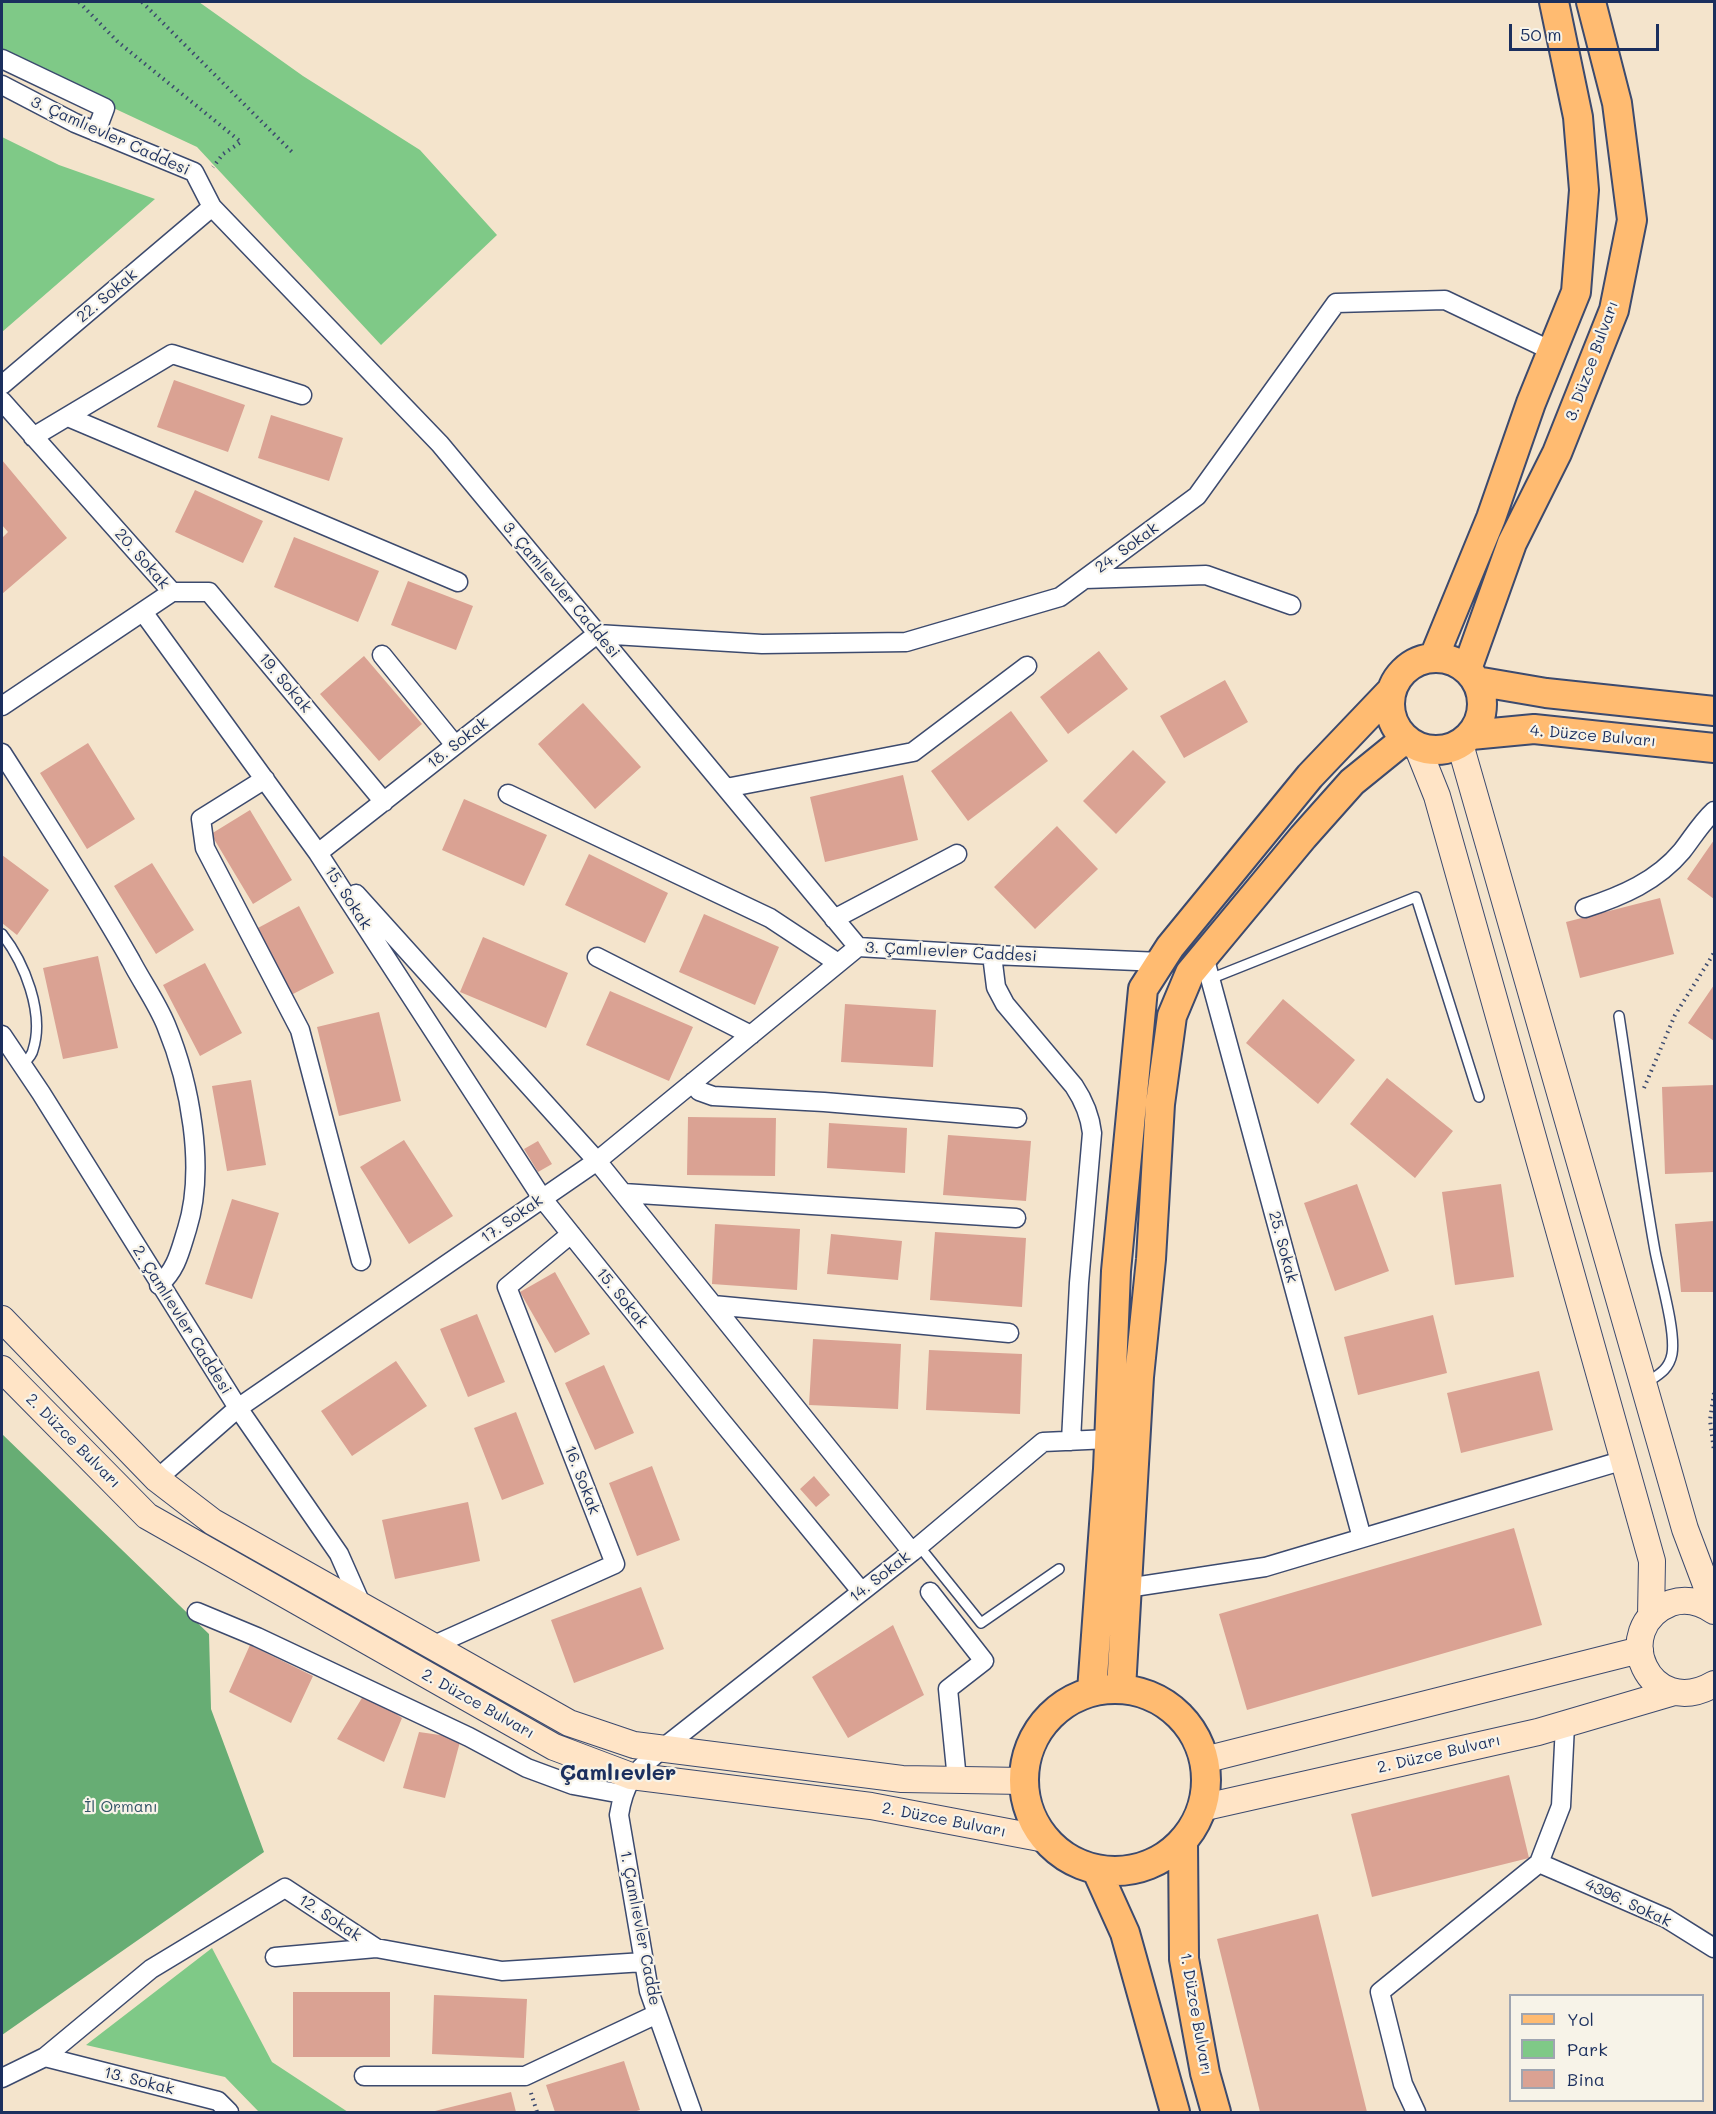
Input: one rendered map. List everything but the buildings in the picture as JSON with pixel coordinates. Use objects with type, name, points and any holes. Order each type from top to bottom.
[{"type":"main road","points":[[1434,657],[1491,518],[1531,403],[1576,292],[1584,190],[1578,117],[1554,2]]},
{"type":"main road","name":"3. Düzce Bulvarı","points":[[1472,675],[1512,543],[1557,453],[1614,310],[1632,220],[1617,103],[1591,2]]},
{"type":"main road","points":[[1411,742],[1431,750],[1446,749],[1465,739],[1479,723],[1482,709],[1481,694],[1472,675],[1457,662],[1434,657],[1420,660],[1408,667],[1398,677],[1392,690],[1391,716],[1397,728],[1411,742],[1437,795],[1652,1561],[1651,1616],[1640,1638],[1642,1664],[1650,1677],[1661,1686],[1714,1703]]},
{"type":"main road","points":[[1472,675],[1546,693],[1714,711]]},
{"type":"main road","points":[[1092,1691],[1109,1439],[1116,1271],[1143,989],[1170,947],[1310,776],[1392,690]]},
{"type":"main road","name":"4. Düzce Bulvarı","points":[[1465,739],[1534,729],[1714,748]]},
{"type":"main road","points":[[1465,739],[1643,1384],[1685,1528],[1714,1606]]},
{"type":"main road","points":[[1121,1689],[1139,1377],[1151,1259],[1160,1104],[1172,1016],[1190,973],[1207,968],[1303,837],[1352,782],[1411,742]]},
{"type":"main road","name":"2. Düzce Bulvarı","points":[[2,1319],[157,1479],[213,1522],[569,1723],[634,1745],[902,1779],[1024,1780]]},
{"type":"main road","name":"2. Düzce Bulvarı","points":[[2,1369],[147,1516],[554,1747],[626,1785],[871,1806],[1045,1839]]},
{"type":"main road","points":[[1651,1616],[1663,1607],[1676,1602],[1690,1601],[1705,1604],[1714,1611]]},
{"type":"main road","points":[[1204,1760],[1640,1650]]},
{"type":"main road","name":"2. Düzce Bulvarı","points":[[1201,1808],[1564,1725],[1681,1693],[1703,1690],[1714,1684]]},
{"type":"main road","points":[[1121,1689],[1150,1695],[1175,1711],[1194,1733],[1204,1760],[1206,1789],[1199,1818],[1183,1842],[1158,1861],[1129,1871],[1097,1870],[1068,1859],[1045,1839],[1029,1812],[1024,1780],[1028,1751],[1043,1724],[1065,1703],[1092,1691],[1121,1689]]},
{"type":"main road","name":"1. Düzce Bulvarı","points":[[1183,1842],[1184,1959],[1205,2073],[1216,2112]]},
{"type":"main road","points":[[1097,1870],[1125,1933],[1175,2112]]},
{"type":"street","points":[[2,59],[105,108],[96,132]]},
{"type":"street","name":"3. Çamlıevler Caddesi","points":[[2,85],[96,132],[194,172],[212,207],[440,444],[858,947],[1161,962]]},
{"type":"street","name":"22. Sokak","points":[[2,386],[212,207]]},
{"type":"street","name":"24. Sokak","points":[[597,633],[762,644],[906,642],[1060,597],[1197,496],[1336,303],[1444,300],[1552,351]]},
{"type":"street","points":[[33,437],[172,354],[302,395]]},
{"type":"street","name":"20. Sokak","points":[[2,401],[172,592],[2,706]]},
{"type":"street","points":[[68,417],[458,582]]},
{"type":"street","points":[[1085,579],[1206,574],[1292,605]]},
{"type":"street","name":"19. Sokak","points":[[172,592],[209,592],[384,802]]},
{"type":"street","points":[[143,612],[318,853]]},
{"type":"street","name":"18. Sokak","points":[[318,853],[597,633]]},
{"type":"street","points":[[382,655],[455,745]]},
{"type":"street","points":[[726,789],[913,752],[1027,666]]},
{"type":"street","points":[[2,753],[106,917],[165,1023],[174,1048],[186,1093],[197,1161],[195,1193],[189,1222],[171,1274],[159,1285]]},
{"type":"street","points":[[265,779],[201,819],[205,848],[300,1030],[361,1261]]},
{"type":"street","points":[[508,794],[770,918],[838,963]]},
{"type":"street","points":[[1586,908],[1616,897],[1656,875],[1681,852],[1701,823],[1714,811]]},
{"type":"street","name":"15. Sokak","points":[[318,853],[597,1161],[713,1305],[916,1549]]},
{"type":"street","name":"15. Sokak","points":[[318,853],[542,1198],[861,1591]]},
{"type":"street","points":[[834,919],[957,854]]},
{"type":"street","name":"17. Sokak","points":[[157,1479],[238,1408],[597,1161],[858,947]]},
{"type":"street","points":[[992,955],[996,987],[1005,1004],[1074,1086],[1090,1120],[1092,1133],[1079,1283],[1071,1441]]},
{"type":"street","points":[[597,957],[751,1035]]},
{"type":"street","name":"25. Sokak","points":[[1207,968],[1362,1538]]},
{"type":"street","name":"2. Çamlıevler Caddesi","points":[[2,1035],[238,1408],[339,1554],[362,1606]]},
{"type":"street","points":[[693,1082],[699,1090],[713,1096],[824,1102],[1017,1118]]},
{"type":"street","points":[[623,1193],[1016,1218]]},
{"type":"street","name":"16. Sokak","points":[[432,1646],[615,1564],[507,1287],[571,1234]]},
{"type":"street","points":[[713,1305],[1009,1333]]},
{"type":"street","name":"14. Sokak","points":[[626,1785],[663,1748],[916,1549],[1044,1442],[1109,1439]]},
{"type":"street","points":[[1127,1588],[1265,1567],[1624,1460]]},
{"type":"street","points":[[930,1592],[984,1661],[948,1689],[957,1780]]},
{"type":"street","points":[[197,1612],[257,1637],[469,1737],[527,1768],[573,1785],[626,1785]]},
{"type":"street","points":[[1416,2112],[1403,2084],[1380,1992],[1539,1863],[1561,1806],[1564,1725]]},
{"type":"street","name":"1. Çamlıevler Cadde","points":[[626,1785],[619,1815],[649,1991],[692,2112]]},
{"type":"street","name":"4396. Sokak","points":[[1539,1863],[1666,1918],[1714,1948]]},
{"type":"street","name":"12. Sokak","points":[[2,2078],[45,2057],[151,1969],[285,1888],[376,1948],[502,1971],[644,1962]]},
{"type":"street","points":[[275,1958],[376,1948]]},
{"type":"street","points":[[364,2076],[525,2076],[657,2014]]},
{"type":"street","name":"13. Sokak","points":[[45,2057],[218,2101],[229,2112]]},
{"type":"lane","points":[[1207,968],[1416,897],[1479,1097]]},
{"type":"lane","points":[[2,934],[17,957],[33,1000],[35,1034],[33,1052],[22,1065]]},
{"type":"lane","points":[[1619,1016],[1651,1229],[1673,1347],[1672,1357],[1663,1373],[1643,1384]]},
{"type":"lane","points":[[916,1549],[981,1623],[1059,1569]]},
{"type":"path","points":[[78,2],[118,42],[242,142],[223,154],[200,183]]},
{"type":"path","points":[[142,2],[293,153]]},
{"type":"path","points":[[1632,1103],[1640,1095],[1653,1070],[1675,1016],[1714,953]]},
{"type":"path","points":[[1714,1393],[1710,1420],[1714,1451]]},
{"type":"green space","points":[[2,2],[199,2],[303,76],[420,150],[497,235],[381,345],[197,147],[2,56]]},
{"type":"green space","points":[[2,137],[59,165],[155,199],[2,332]]},
{"type":"green space","name":"İl Ormanı","points":[[2,1434],[209,1634],[211,1709],[264,1852],[2,2035]]},
{"type":"green space","points":[[212,1948],[272,2062],[348,2112],[259,2112],[225,2077],[86,2045]]},
{"type":"district","name":"Çamlıevler","points":[[618,1773]]}]
